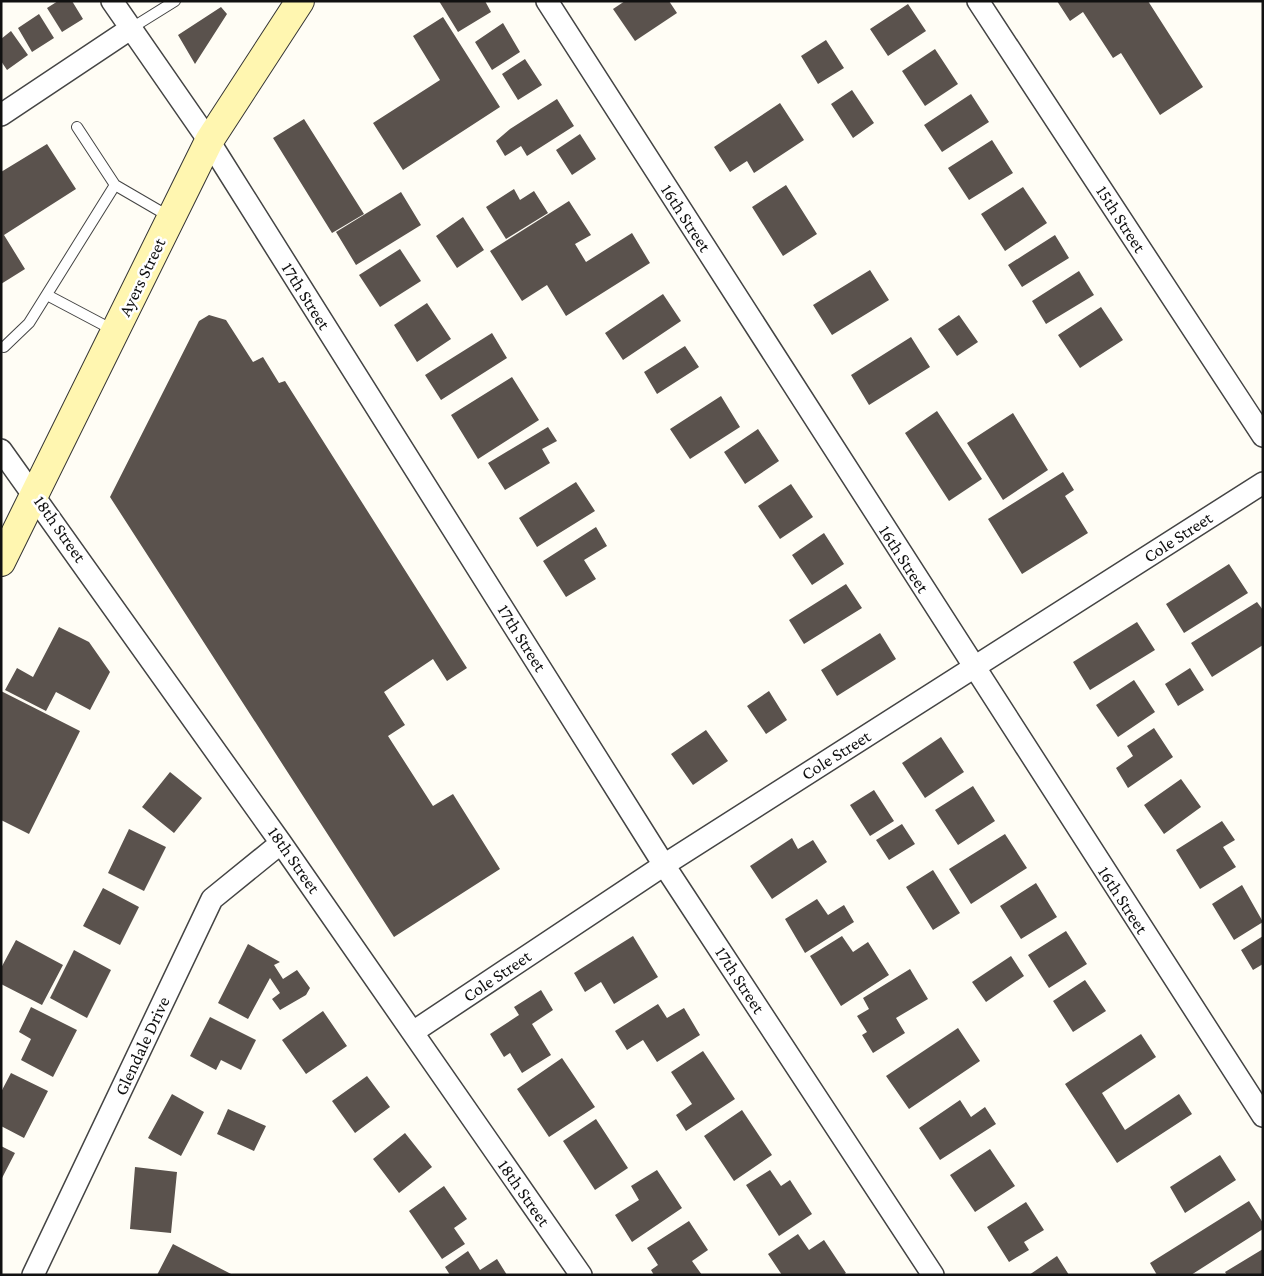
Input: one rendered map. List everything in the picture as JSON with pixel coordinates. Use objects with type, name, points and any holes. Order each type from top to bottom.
[{"type":"main road","name":"Ayers Street","points":[[1,562],[209,141],[300,1]]},
{"type":"street","name":"17th Street","points":[[112,1],[209,141],[664,865],[933,1275]]},
{"type":"street","name":"16th Street","points":[[547,1],[1263,1116]]},
{"type":"street","name":"15th Street","points":[[978,1],[1263,436]]},
{"type":"street","points":[[1,115],[130,29]]},
{"type":"street","name":"18th Street","points":[[1,450],[34,493],[282,843],[581,1275]]},
{"type":"street","name":"Cole Street","points":[[413,1032],[664,865],[1263,483]]},
{"type":"street","name":"Glendale Drive","points":[[33,1275],[212,898],[282,843]]},
{"type":"lane","points":[[130,29],[175,1]]},
{"type":"lane","points":[[77,127],[115,185],[171,218]]},
{"type":"lane","points":[[2,347],[29,324],[115,185]]},
{"type":"lane","points":[[47,295],[115,331]]},
{"type":"building","points":[[58,1],[72,1],[83,19],[62,32],[47,8]]},
{"type":"building","points":[[439,1],[485,1],[491,12],[458,32]]},
{"type":"building","points":[[625,1],[669,1],[677,13],[635,41],[613,9]]},
{"type":"building","points":[[1057,1],[1148,1],[1203,87],[1160,115],[1121,53],[1113,58],[1083,12],[1070,21]]},
{"type":"building","points":[[908,4],[926,31],[888,56],[870,29]]},
{"type":"building","points":[[221,7],[227,14],[195,64],[178,35]]},
{"type":"building","points":[[39,14],[54,38],[32,52],[18,28]]},
{"type":"building","points":[[443,17],[500,107],[403,170],[373,123],[440,80],[413,36]]},
{"type":"building","points":[[503,23],[520,52],[492,70],[475,42]]},
{"type":"building","points":[[11,31],[28,55],[7,70],[1,61],[1,39]]},
{"type":"building","points":[[826,40],[844,68],[818,84],[801,56]]},
{"type":"building","points":[[935,49],[958,84],[925,106],[902,71]]},
{"type":"building","points":[[525,59],[542,85],[518,100],[502,74]]},
{"type":"building","points":[[852,90],[874,123],[853,138],[831,104]]},
{"type":"building","points":[[971,94],[989,122],[942,152],[924,125]]},
{"type":"building","points":[[557,99],[574,126],[527,156],[521,146],[505,156],[496,141],[510,129]]},
{"type":"building","points":[[780,103],[804,140],[754,173],[747,161],[730,172],[714,147]]},
{"type":"building","points":[[304,119],[364,214],[332,233],[273,138]]},
{"type":"building","points":[[580,134],[596,159],[572,175],[556,150]]},
{"type":"building","points":[[992,140],[1013,173],[969,200],[948,168]]},
{"type":"building","points":[[47,144],[76,189],[4,235],[25,269],[1,284],[1,172]]},
{"type":"building","points":[[786,185],[817,234],[783,256],[752,207]]},
{"type":"building","points":[[1023,187],[1047,223],[1005,251],[981,214]]},
{"type":"building","points":[[514,189],[520,200],[534,191],[548,213],[506,239],[486,207]]},
{"type":"building","points":[[401,192],[421,225],[356,265],[336,232]]},
{"type":"building","points":[[569,201],[591,235],[575,244],[586,262],[632,233],[650,263],[566,316],[547,285],[522,301],[490,251]]},
{"type":"building","points":[[463,217],[484,250],[457,268],[436,236]]},
{"type":"building","points":[[1055,235],[1069,258],[1022,287],[1008,265]]},
{"type":"building","points":[[400,249],[421,281],[380,307],[359,275]]},
{"type":"building","points":[[870,270],[889,300],[832,335],[813,305]]},
{"type":"building","points":[[1079,271],[1094,295],[1046,324],[1032,301]]},
{"type":"building","points":[[663,294],[681,321],[623,360],[605,333]]},
{"type":"building","points":[[427,303],[451,339],[417,362],[394,325]]},
{"type":"building","points":[[1101,307],[1123,340],[1080,368],[1058,335]]},
{"type":"building","points":[[209,315],[226,320],[253,362],[263,357],[279,383],[285,381],[467,668],[447,681],[433,659],[384,692],[405,725],[388,736],[433,806],[453,794],[500,869],[394,937],[110,497],[199,321]]},
{"type":"building","points":[[959,315],[978,342],[957,356],[938,329]]},
{"type":"building","points":[[492,333],[507,358],[441,400],[425,375]]},
{"type":"building","points":[[911,337],[930,367],[869,405],[851,375]]},
{"type":"building","points":[[685,346],[699,367],[657,394],[644,372]]},
{"type":"building","points":[[512,377],[539,420],[478,459],[451,415]]},
{"type":"building","points":[[721,396],[740,427],[690,459],[670,429]]},
{"type":"building","points":[[937,411],[982,479],[949,501],[905,433]]},
{"type":"building","points":[[1013,413],[1048,470],[1003,500],[967,443]]},
{"type":"building","points":[[548,427],[557,441],[542,449],[550,463],[505,490],[488,463]]},
{"type":"building","points":[[758,429],[779,461],[745,484],[724,452]]},
{"type":"building","points":[[1063,472],[1074,490],[1065,496],[1088,533],[1022,574],[988,519]]},
{"type":"building","points":[[576,482],[595,511],[537,547],[519,518]]},
{"type":"building","points":[[791,484],[813,517],[780,539],[758,506]]},
{"type":"building","points":[[596,527],[607,546],[584,560],[596,579],[566,597],[543,561]]},
{"type":"building","points":[[824,533],[844,564],[812,585],[792,555]]},
{"type":"building","points":[[1229,564],[1248,593],[1184,633],[1166,604]]},
{"type":"building","points":[[846,584],[862,608],[804,644],[789,620]]},
{"type":"building","points":[[1257,602],[1263,610],[1263,645],[1212,677],[1191,643]]},
{"type":"building","points":[[1137,622],[1155,650],[1090,690],[1073,662]]},
{"type":"building","points":[[59,627],[89,642],[110,672],[90,710],[56,692],[46,711],[5,690],[17,668],[33,677]]},
{"type":"building","points":[[880,633],[896,659],[837,696],[821,670]]},
{"type":"building","points":[[1190,668],[1204,690],[1178,706],[1165,684]]},
{"type":"building","points":[[1134,680],[1155,712],[1118,737],[1096,705]]},
{"type":"building","points":[[1,691],[80,731],[29,834],[1,820]]},
{"type":"building","points":[[769,691],[787,720],[766,734],[747,706]]},
{"type":"building","points":[[1154,728],[1173,757],[1128,788],[1116,768],[1133,756],[1127,746]]},
{"type":"building","points":[[706,730],[728,761],[693,785],[671,754]]},
{"type":"building","points":[[941,737],[964,772],[925,798],[902,763]]},
{"type":"building","points":[[170,772],[202,798],[174,833],[142,807]]},
{"type":"building","points":[[1181,779],[1201,807],[1164,834],[1144,805]]},
{"type":"building","points":[[973,786],[995,821],[958,845],[935,810]]},
{"type":"building","points":[[874,790],[894,821],[870,836],[850,805]]},
{"type":"building","points":[[1222,821],[1235,840],[1223,847],[1236,867],[1200,889],[1176,850]]},
{"type":"building","points":[[902,824],[915,844],[889,860],[876,840]]},
{"type":"building","points":[[129,829],[166,847],[144,891],[108,873]]},
{"type":"building","points":[[1005,834],[1027,868],[971,904],[949,869]]},
{"type":"building","points":[[792,838],[798,849],[813,840],[827,862],[772,899],[750,866]]},
{"type":"building","points":[[933,870],[960,913],[933,930],[906,887]]},
{"type":"building","points":[[1036,883],[1057,917],[1021,939],[1000,906]]},
{"type":"building","points":[[1242,885],[1263,922],[1234,940],[1212,904]]},
{"type":"building","points":[[103,888],[139,907],[120,945],[83,926]]},
{"type":"building","points":[[817,899],[828,915],[844,905],[854,922],[805,953],[785,919]]},
{"type":"building","points":[[1066,931],[1087,964],[1049,988],[1028,955]]},
{"type":"building","points":[[633,936],[658,977],[614,1004],[601,982],[585,992],[574,973]]},
{"type":"building","points":[[842,936],[853,952],[868,942],[889,975],[841,1006],[810,956]]},
{"type":"building","points":[[1263,936],[1263,964],[1253,970],[1241,950]]},
{"type":"building","points":[[16,940],[63,965],[42,1005],[1,984],[1,968]]},
{"type":"building","points":[[248,944],[280,962],[274,965],[283,979],[297,970],[310,988],[306,995],[280,1010],[272,999],[280,993],[270,978],[248,1019],[218,1003]]},
{"type":"building","points":[[74,950],[111,970],[87,1018],[50,998]]},
{"type":"building","points":[[1011,956],[1024,976],[986,1002],[972,982]]},
{"type":"building","points":[[910,969],[928,999],[896,1018],[905,1033],[873,1053],[862,1035],[867,1032],[857,1016],[869,1009],[863,998]]},
{"type":"building","points":[[1085,980],[1106,1011],[1073,1032],[1053,1001]]},
{"type":"building","points":[[541,990],[553,1010],[532,1024],[551,1055],[522,1073],[510,1053],[504,1057],[490,1034],[519,1015],[514,1007]]},
{"type":"building","points":[[658,1004],[667,1018],[684,1008],[700,1035],[657,1062],[643,1040],[627,1050],[615,1031]]},
{"type":"building","points":[[31,1007],[77,1030],[53,1077],[21,1060],[31,1039],[19,1032]]},
{"type":"building","points":[[323,1011],[347,1046],[306,1074],[282,1040]]},
{"type":"building","points":[[210,1017],[256,1040],[241,1070],[221,1060],[216,1070],[190,1056]]},
{"type":"building","points":[[958,1028],[980,1061],[909,1109],[886,1076]]},
{"type":"building","points":[[1141,1034],[1156,1057],[1102,1093],[1125,1130],[1179,1094],[1192,1114],[1117,1163],[1065,1084]]},
{"type":"building","points":[[703,1051],[735,1099],[686,1131],[676,1115],[692,1104],[671,1072]]},
{"type":"building","points":[[562,1058],[595,1107],[549,1137],[517,1089]]},
{"type":"building","points":[[11,1073],[48,1091],[24,1138],[1,1126],[1,1092]]},
{"type":"building","points":[[367,1076],[390,1107],[355,1133],[332,1101]]},
{"type":"building","points":[[172,1094],[204,1112],[181,1156],[148,1138]]},
{"type":"building","points":[[960,1100],[971,1117],[985,1107],[996,1124],[940,1160],[919,1128]]},
{"type":"building","points":[[228,1109],[266,1126],[254,1151],[217,1134]]},
{"type":"building","points":[[742,1110],[772,1155],[734,1181],[704,1136]]},
{"type":"building","points":[[596,1119],[628,1168],[595,1190],[563,1141]]},
{"type":"building","points":[[405,1133],[432,1167],[399,1193],[373,1159]]},
{"type":"building","points":[[1,1146],[15,1153],[1,1180]]},
{"type":"building","points":[[990,1149],[1015,1186],[975,1212],[950,1175]]},
{"type":"building","points":[[1220,1155],[1236,1180],[1185,1213],[1170,1187]]},
{"type":"building","points":[[135,1167],[177,1172],[171,1233],[130,1229]]},
{"type":"building","points":[[657,1170],[682,1208],[632,1242],[615,1215],[639,1200],[631,1186]]},
{"type":"building","points":[[770,1170],[781,1186],[790,1180],[812,1214],[779,1236],[746,1185]]},
{"type":"building","points":[[444,1186],[467,1219],[454,1228],[465,1244],[442,1259],[409,1211]]},
{"type":"building","points":[[1249,1201],[1263,1223],[1263,1229],[1191,1275],[1157,1275],[1150,1263]]},
{"type":"building","points":[[1026,1202],[1044,1230],[1024,1242],[1029,1250],[1009,1262],[987,1227]]},
{"type":"building","points":[[689,1221],[708,1250],[692,1261],[702,1275],[654,1275],[651,1270],[658,1265],[647,1248]]},
{"type":"building","points":[[798,1234],[809,1250],[824,1240],[846,1273],[843,1275],[782,1275],[768,1254]]},
{"type":"building","points":[[173,1244],[233,1275],[157,1275]]},
{"type":"building","points":[[1263,1249],[1263,1275],[1227,1275],[1225,1272]]},
{"type":"building","points":[[468,1251],[480,1270],[497,1259],[507,1275],[450,1275],[445,1267]]},
{"type":"building","points":[[1057,1256],[1069,1275],[1029,1275]]}]
